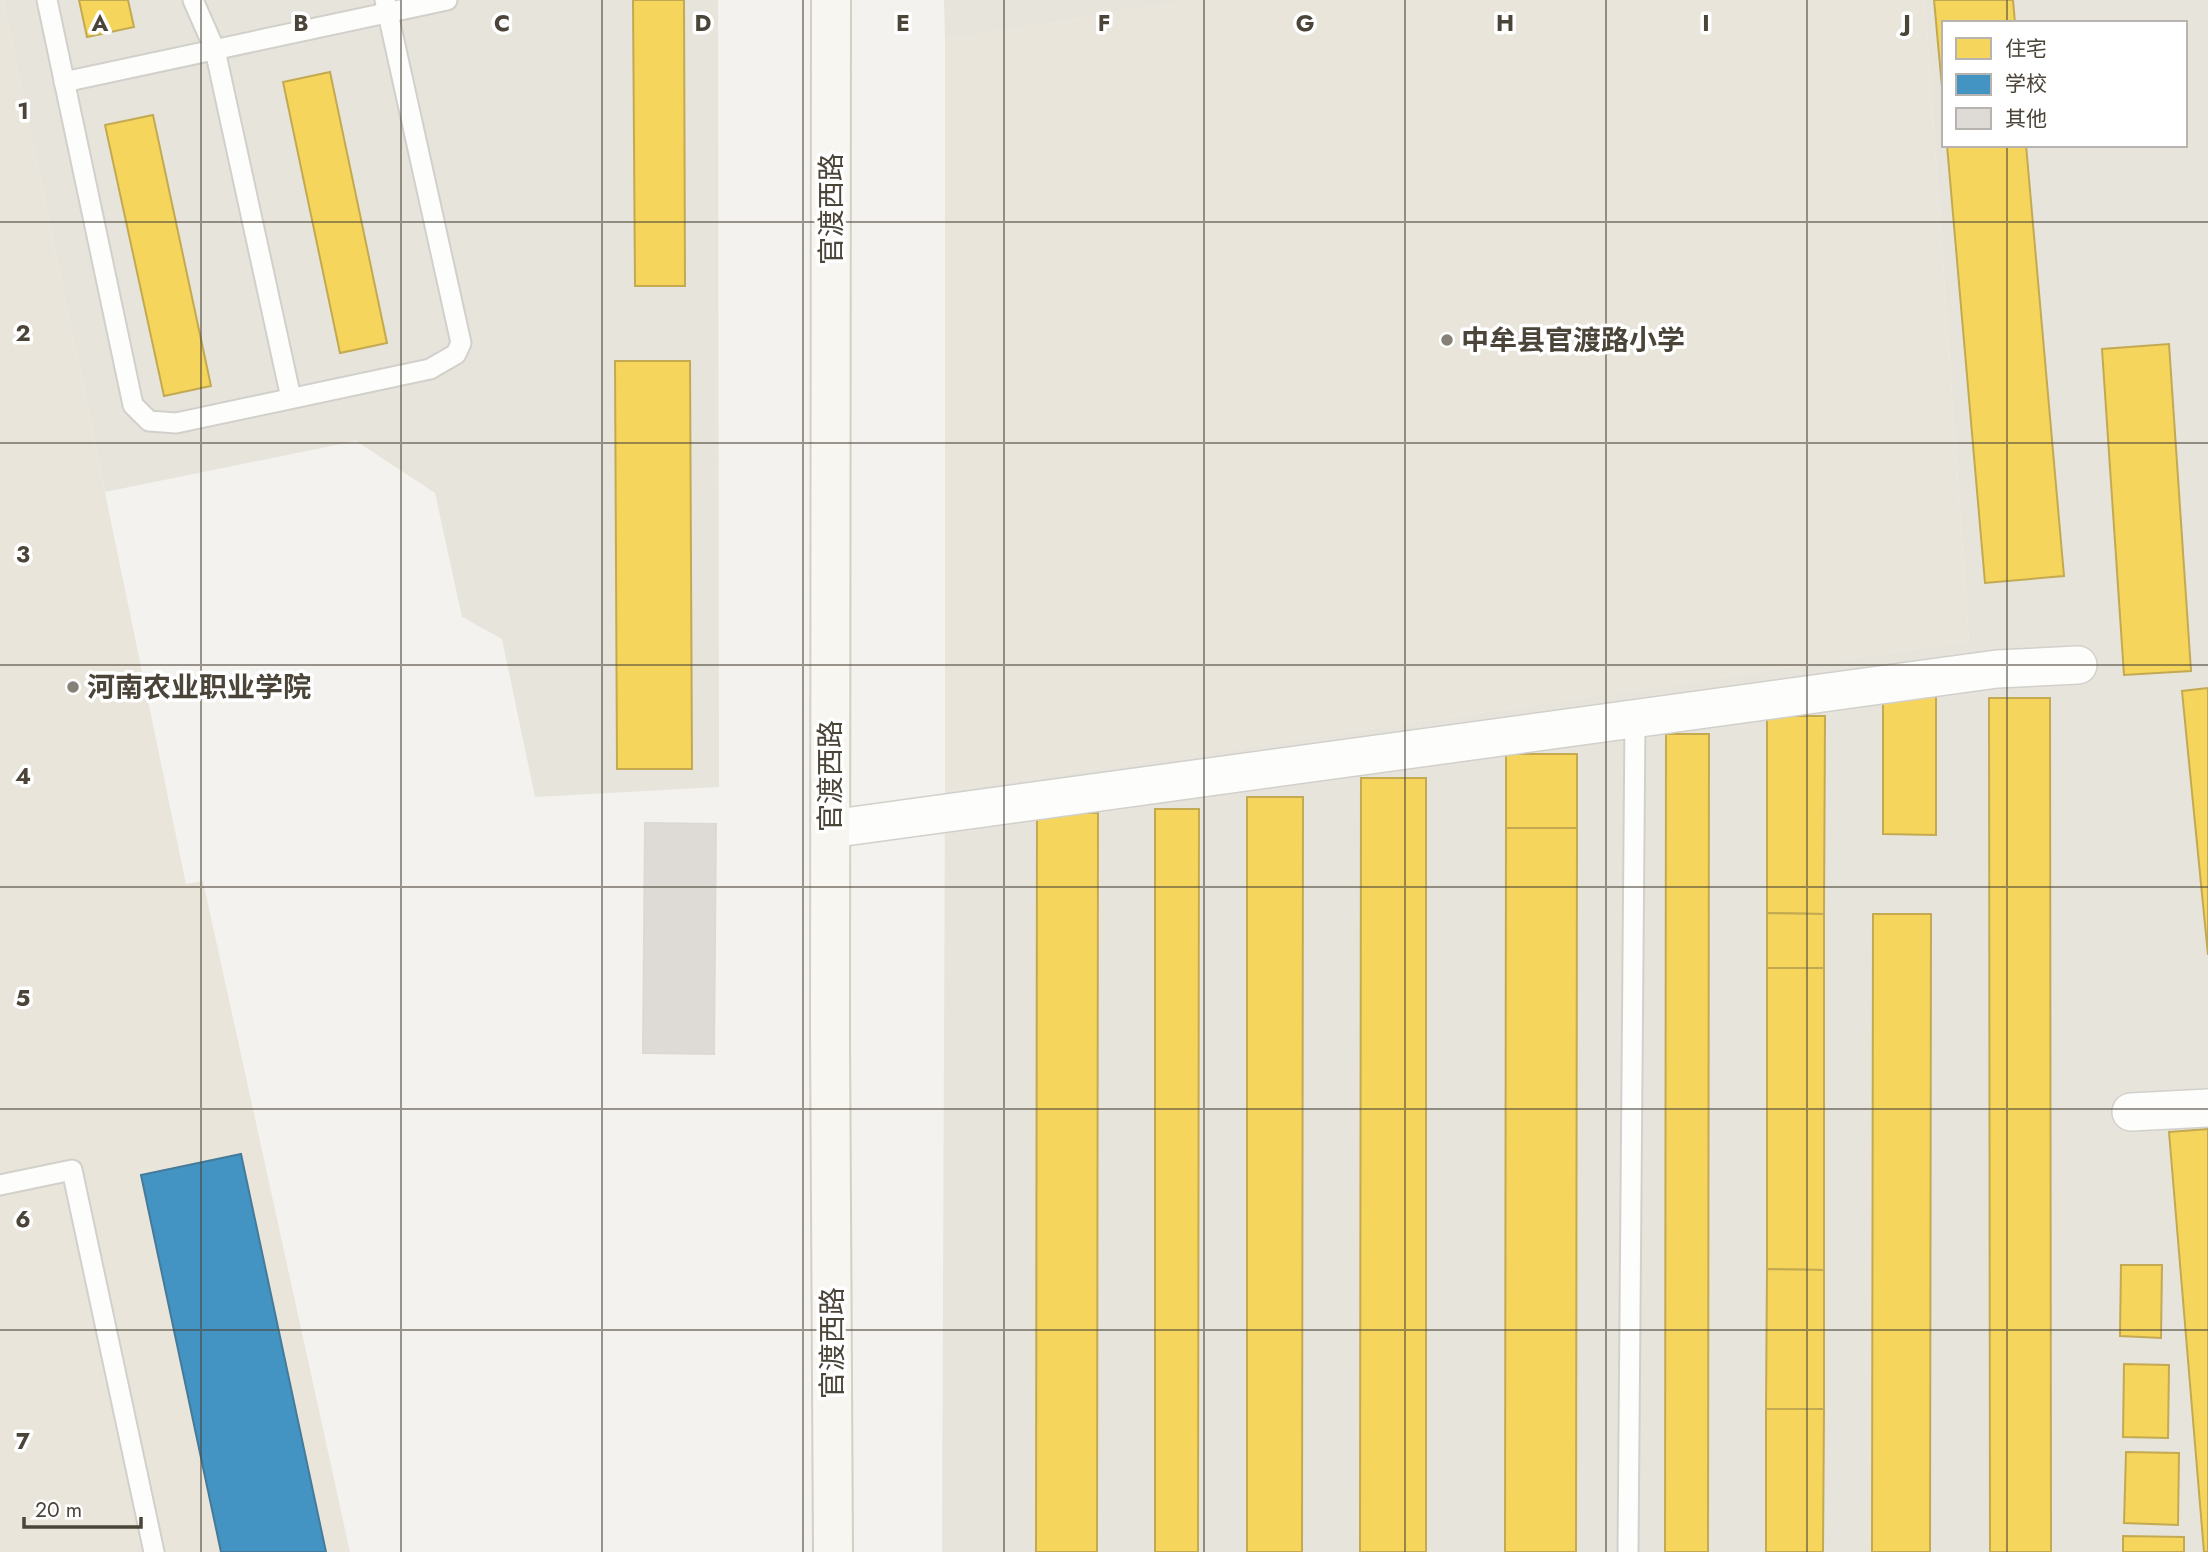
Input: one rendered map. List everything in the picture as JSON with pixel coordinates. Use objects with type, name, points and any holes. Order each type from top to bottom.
[{"type":"street","name":"官渡西路","points":[[831,0],[833,1552]]},
{"type":"street","points":[[830,829],[1997,669],[2078,665]]},
{"type":"street","points":[[2131,1112],[2208,1108]]},
{"type":"lane","points":[[47,0],[133,405],[149,421],[176,423],[430,369],[456,354],[461,344],[386,6]]},
{"type":"lane","points":[[193,0],[215,50],[291,398]]},
{"type":"lane","points":[[64,82],[215,50],[386,6],[447,0]]},
{"type":"lane","points":[[1628,1552],[1636,718]]},
{"type":"lane","points":[[0,1185],[72,1170],[154,1552]]},
{"type":"shaded area","name":"河南农业职业学院","points":[[0,0],[3,0],[186,884],[203,881],[350,1552],[0,1552]]},
{"type":"shaded area","points":[[3,0],[718,0],[719,787],[535,797],[502,639],[462,617],[435,493],[356,441],[105,492]]},
{"type":"shaded area","points":[[944,0],[1195,0],[945,40]]},
{"type":"shaded area","name":"中牟县官渡路小学","points":[[1195,0],[1925,0],[1969,641],[945,791],[945,40]]},
{"type":"shaded area","points":[[1925,0],[2208,0],[2208,1552],[942,1552],[945,791],[1969,641]]},
{"type":"building: 住宅","points":[[79,0],[128,0],[134,27],[87,37]]},
{"type":"building: 住宅","points":[[633,0],[684,0],[685,286],[635,286]]},
{"type":"building: 住宅","points":[[1934,0],[2013,0],[2015,21],[1942,21],[1942,87]]},
{"type":"building: 住宅","points":[[330,72],[387,343],[340,353],[283,82]]},
{"type":"building: 住宅","points":[[153,115],[211,386],[164,396],[105,125]]},
{"type":"building: 住宅","points":[[1947,147],[2026,147],[2064,576],[1985,583]]},
{"type":"building: 住宅","points":[[2169,344],[2191,671],[2124,675],[2102,349]]},
{"type":"building: 住宅","points":[[615,361],[690,361],[692,769],[617,769]]},
{"type":"building: 住宅","points":[[2208,688],[2208,955],[2182,691]]},
{"type":"building: 住宅","points":[[1883,695],[1936,695],[1936,835],[1883,834]]},
{"type":"building: 住宅","points":[[1989,698],[2050,698],[2051,1552],[1990,1552]]},
{"type":"building: 住宅","points":[[1767,716],[1825,716],[1824,914],[1767,913]]},
{"type":"building: 住宅","points":[[1666,734],[1709,734],[1708,1552],[1665,1552]]},
{"type":"building: 住宅","points":[[1506,754],[1577,754],[1577,828],[1506,828]]},
{"type":"building: 住宅","points":[[1361,778],[1426,778],[1426,1552],[1360,1552]]},
{"type":"building: 住宅","points":[[1247,797],[1303,797],[1302,1552],[1247,1552]]},
{"type":"building: 住宅","points":[[1155,809],[1199,809],[1198,1552],[1155,1552]]},
{"type":"building: 住宅","points":[[1037,813],[1098,813],[1097,1552],[1036,1552]]},
{"type":"building: 住宅","points":[[1506,828],[1577,828],[1576,1552],[1505,1552]]},
{"type":"building: 住宅","points":[[1767,913],[1824,914],[1824,968],[1767,968]]},
{"type":"building: 住宅","points":[[1873,914],[1931,914],[1930,1552],[1872,1552]]},
{"type":"building: 住宅","points":[[1767,968],[1824,968],[1824,1270],[1767,1269]]},
{"type":"building: 住宅","points":[[2208,1129],[2208,1552],[2204,1552],[2169,1132]]},
{"type":"building: 住宅","points":[[2121,1265],[2162,1265],[2161,1338],[2120,1336]]},
{"type":"building: 住宅","points":[[1767,1269],[1824,1270],[1824,1409],[1766,1409]]},
{"type":"building: 住宅","points":[[2124,1364],[2169,1365],[2168,1438],[2123,1437]]},
{"type":"building: 住宅","points":[[1766,1409],[1824,1409],[1823,1552],[1766,1552]]},
{"type":"building: 住宅","points":[[2126,1452],[2179,1453],[2178,1525],[2124,1523]]},
{"type":"building: 住宅","points":[[2123,1536],[2184,1537],[2184,1552],[2123,1552]]},
{"type":"building: 学校","points":[[241,1154],[326,1552],[221,1552],[141,1175]]},
{"type":"building: 其他","points":[[645,823],[716,824],[714,1054],[643,1053]]},
{"type":"place","name":"中牟县官渡路小学","points":[[1447,340]]},
{"type":"place","name":"河南农业职业学院","points":[[73,687]]}]
